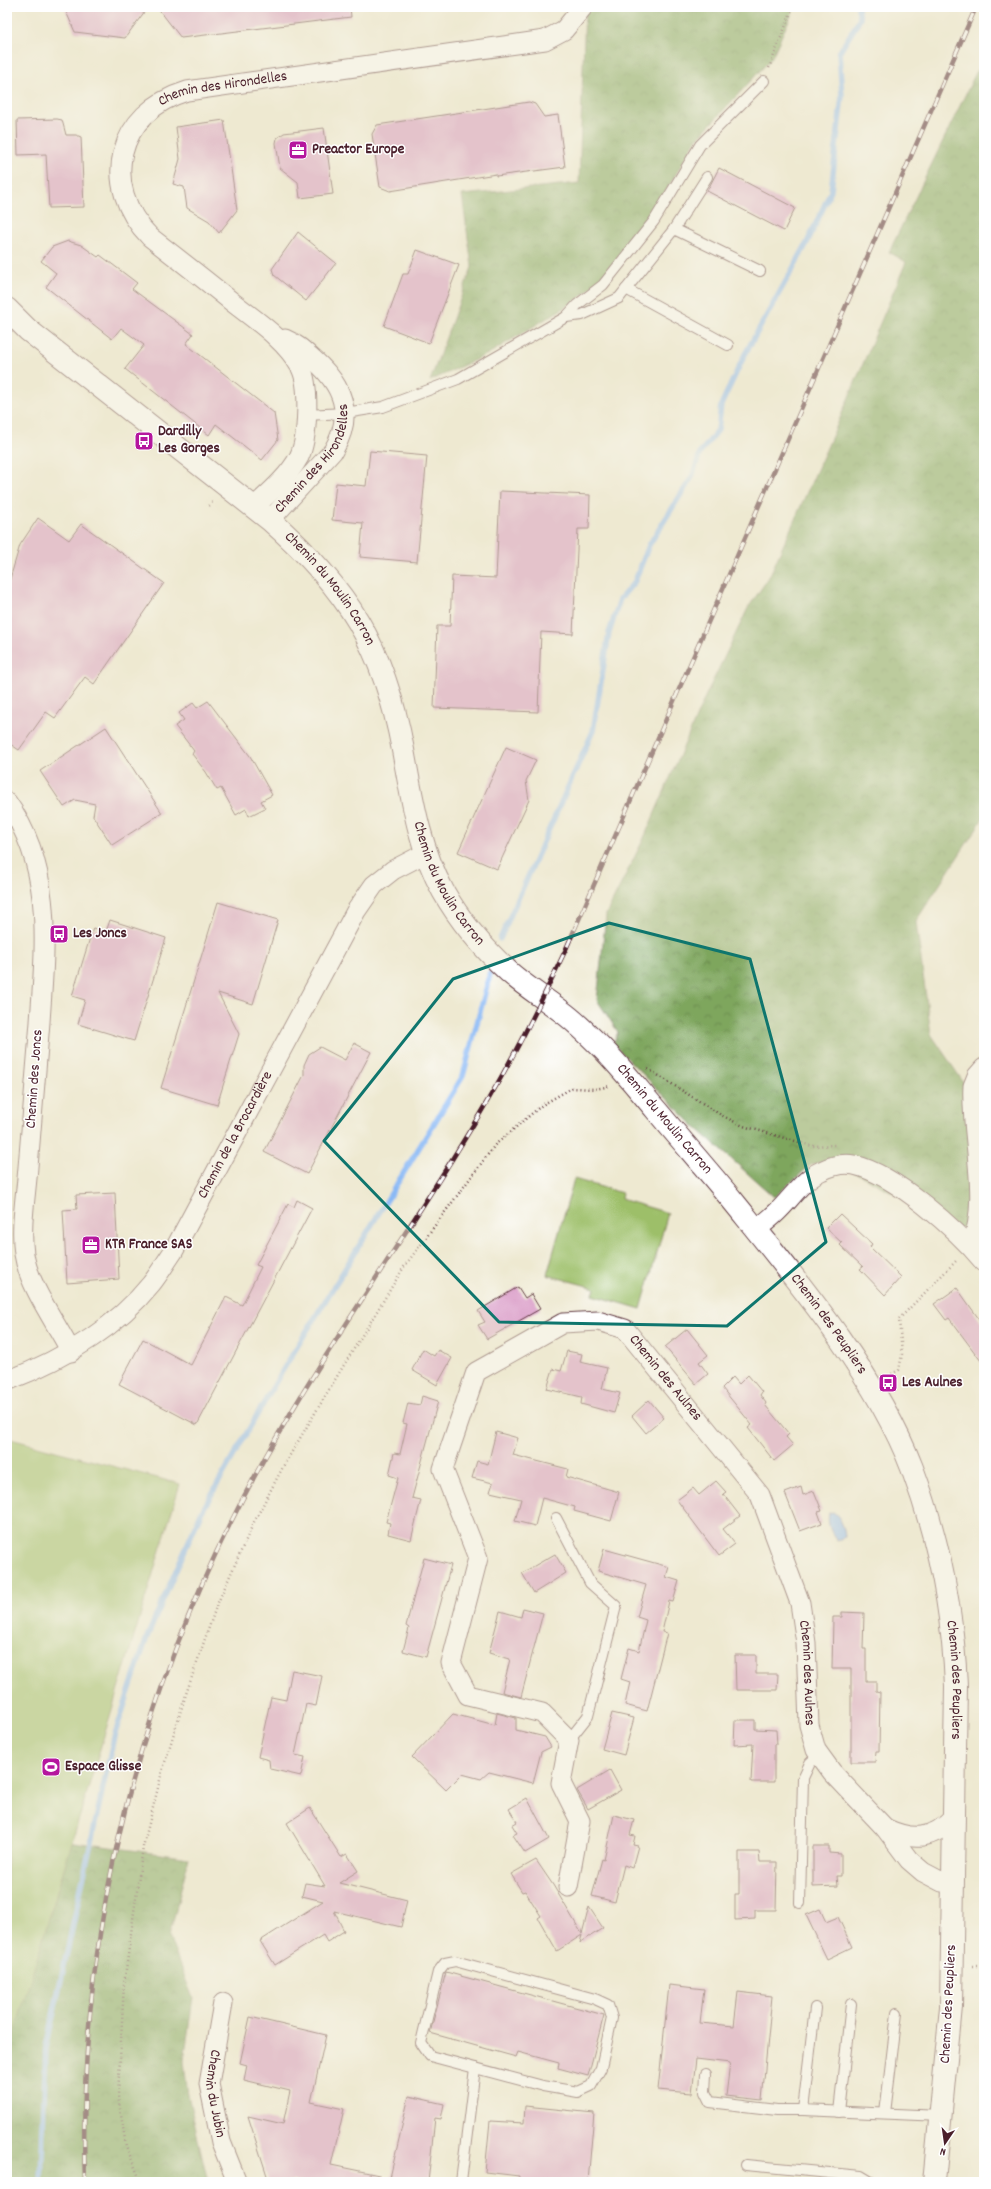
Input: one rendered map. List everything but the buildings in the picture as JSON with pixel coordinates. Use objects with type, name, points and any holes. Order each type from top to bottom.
[{"type":"street","name":"Chemin des Hirondelles","points":[[262,513],[300,455],[304,440],[306,415],[306,389],[301,369],[290,353],[271,333],[150,237],[134,219],[123,192],[121,164],[124,148],[130,133],[143,115],[158,103],[187,91],[545,40],[564,30],[583,7]]},
{"type":"street","name":"Chemin du Moulin Carron","points":[[7,309],[28,330],[262,513],[302,548],[334,584],[370,642],[390,693],[403,749],[411,801],[426,853],[442,890],[484,947],[511,974],[569,1017],[602,1049],[756,1230]]},
{"type":"street","name":"Chemin des Hirondelles","points":[[262,513],[333,451],[341,438],[345,413],[344,403],[338,388],[329,373],[296,343],[271,333]]},
{"type":"street","name":"Chemin des Joncs","points":[[7,802],[28,840],[36,863],[43,894],[46,924],[37,1065],[24,1220],[24,1254],[31,1277],[71,1352]]},
{"type":"street","name":"Chemin de la Brocardière","points":[[7,1381],[71,1352],[123,1313],[150,1284],[177,1245],[356,911],[374,886],[392,870],[426,853]]},
{"type":"street","points":[[966,1251],[976,1234],[980,1179],[974,1086],[977,1076],[984,1068]]},
{"type":"street","points":[[756,1230],[777,1213],[806,1182],[821,1171],[840,1165],[853,1165],[879,1176],[906,1192],[966,1251],[984,1262]]},
{"type":"street","name":"Chemin des Peupliers","points":[[756,1230],[812,1302],[868,1382],[893,1428],[916,1480],[935,1537],[954,1644],[956,1686],[950,2007],[934,2182]]},
{"type":"street","name":"Chemin des Aulnes","points":[[568,1740],[542,1713],[468,1695],[451,1663],[478,1558],[443,1469],[476,1372],[563,1323],[598,1321],[625,1329],[760,1495],[800,1603],[806,1643],[809,1725],[816,1750],[885,1828],[909,1860],[918,1868],[942,1882],[952,1883]]},
{"type":"street","points":[[568,1740],[561,1783],[580,1821],[568,1886]]},
{"type":"street","name":"Chemin des Aulnes","points":[[885,1828],[900,1835],[926,1836],[943,1828],[954,1817]]},
{"type":"street","name":"Chemin du Jubin","points":[[223,2003],[209,2084],[221,2142],[237,2182]]},
{"type":"lane","points":[[306,415],[345,413],[383,407],[458,379],[566,317],[577,305],[603,285],[654,221],[700,145],[764,80]]},
{"type":"lane","points":[[566,317],[582,315],[619,298],[674,229],[707,177]]},
{"type":"lane","points":[[674,229],[760,271]]},
{"type":"lane","points":[[626,289],[728,345]]},
{"type":"lane","points":[[556,1518],[590,1583],[616,1606],[588,1716],[568,1740]]},
{"type":"lane","points":[[800,1903],[803,1778],[810,1764],[819,1755]]},
{"type":"lane","points":[[455,1962],[595,1999],[608,2006],[612,2018],[601,2068],[591,2086],[578,2092],[543,2086],[475,2068],[430,2056],[421,2043],[438,1972],[445,1963],[455,1962]]},
{"type":"lane","points":[[839,2112],[851,2004]]},
{"type":"lane","points":[[803,2110],[815,2008]]},
{"type":"lane","points":[[885,2113],[897,2013]]},
{"type":"lane","points":[[461,2182],[475,2068]]},
{"type":"lane","points":[[706,2074],[705,2092],[710,2102],[777,2110],[941,2116]]},
{"type":"lane","points":[[746,2165],[861,2176],[871,2182]]},
{"type":"path","points":[[764,80],[793,7]]},
{"type":"path","points":[[645,1068],[652,1069],[684,1093],[743,1126],[812,1146],[840,1144]]},
{"type":"path","points":[[140,2182],[126,2146],[118,2096],[124,1984],[145,1839],[186,1694],[216,1607],[254,1522],[284,1465],[337,1377],[404,1267],[495,1145],[542,1105],[572,1088],[595,1089],[614,1084]]},
{"type":"path","points":[[886,1377],[899,1370],[902,1354],[899,1319],[966,1251]]},
{"type":"highlighted area","points":[[609,923],[750,959],[826,1242],[727,1326],[499,1322],[324,1141],[453,979]]},
{"type":"green space","points":[[585,7],[795,7],[771,59],[696,140],[649,220],[602,279],[575,301],[490,353],[430,381],[472,267],[462,195],[579,183]]},
{"type":"green space","points":[[984,56],[984,817],[916,921],[931,1034],[966,1086],[974,1187],[970,1233],[829,1159],[811,1165],[774,1197],[692,1124],[613,1044],[618,1032],[597,1000],[606,914],[643,840],[705,697],[748,608],[769,577],[837,425],[906,262],[889,252]]},
{"type":"green space","points":[[574,1179],[622,1193],[621,1199],[668,1213],[641,1309],[593,1295],[595,1288],[547,1275]]},
{"type":"green space","name":"Espace Glisse","points":[[7,1438],[180,1484],[9,2051],[7,2050]]},
{"type":"green space","points":[[31,1836],[189,1858],[169,1937],[193,1998],[184,2061],[188,2095],[208,2182],[7,2182],[7,1963]]},
{"type":"water","points":[[833,1512],[840,1520],[845,1534],[845,1537],[837,1540],[831,1531],[828,1517],[829,1513]]},
{"type":"waterway","points":[[500,939],[593,731],[609,633],[620,599],[635,581],[649,545],[692,477],[700,453],[718,430],[721,405],[745,354],[806,245],[831,191],[842,96],[839,53],[860,19],[858,7]]},
{"type":"waterway","points":[[41,2182],[46,2048],[114,1737],[147,1637],[201,1513],[281,1373],[463,1076],[490,974]]},
{"type":"railway","points":[[85,2182],[85,2088],[92,1995],[105,1902],[125,1810],[151,1719],[183,1630],[220,1544],[263,1461],[317,1369],[461,1145],[509,1063],[548,987],[566,949],[976,7]]},
{"type":"place","name":"Preactor Europe","points":[[298,150]]},
{"type":"place","name":"Dardilly Les Gorges","points":[[144,441]]},
{"type":"place","name":"Les Joncs","points":[[59,934]]},
{"type":"place","name":"KTR France SAS","points":[[91,1245]]},
{"type":"place","name":"Les Aulnes","points":[[888,1383]]},
{"type":"place","name":"Espace Glisse","points":[[51,1767]]}]
